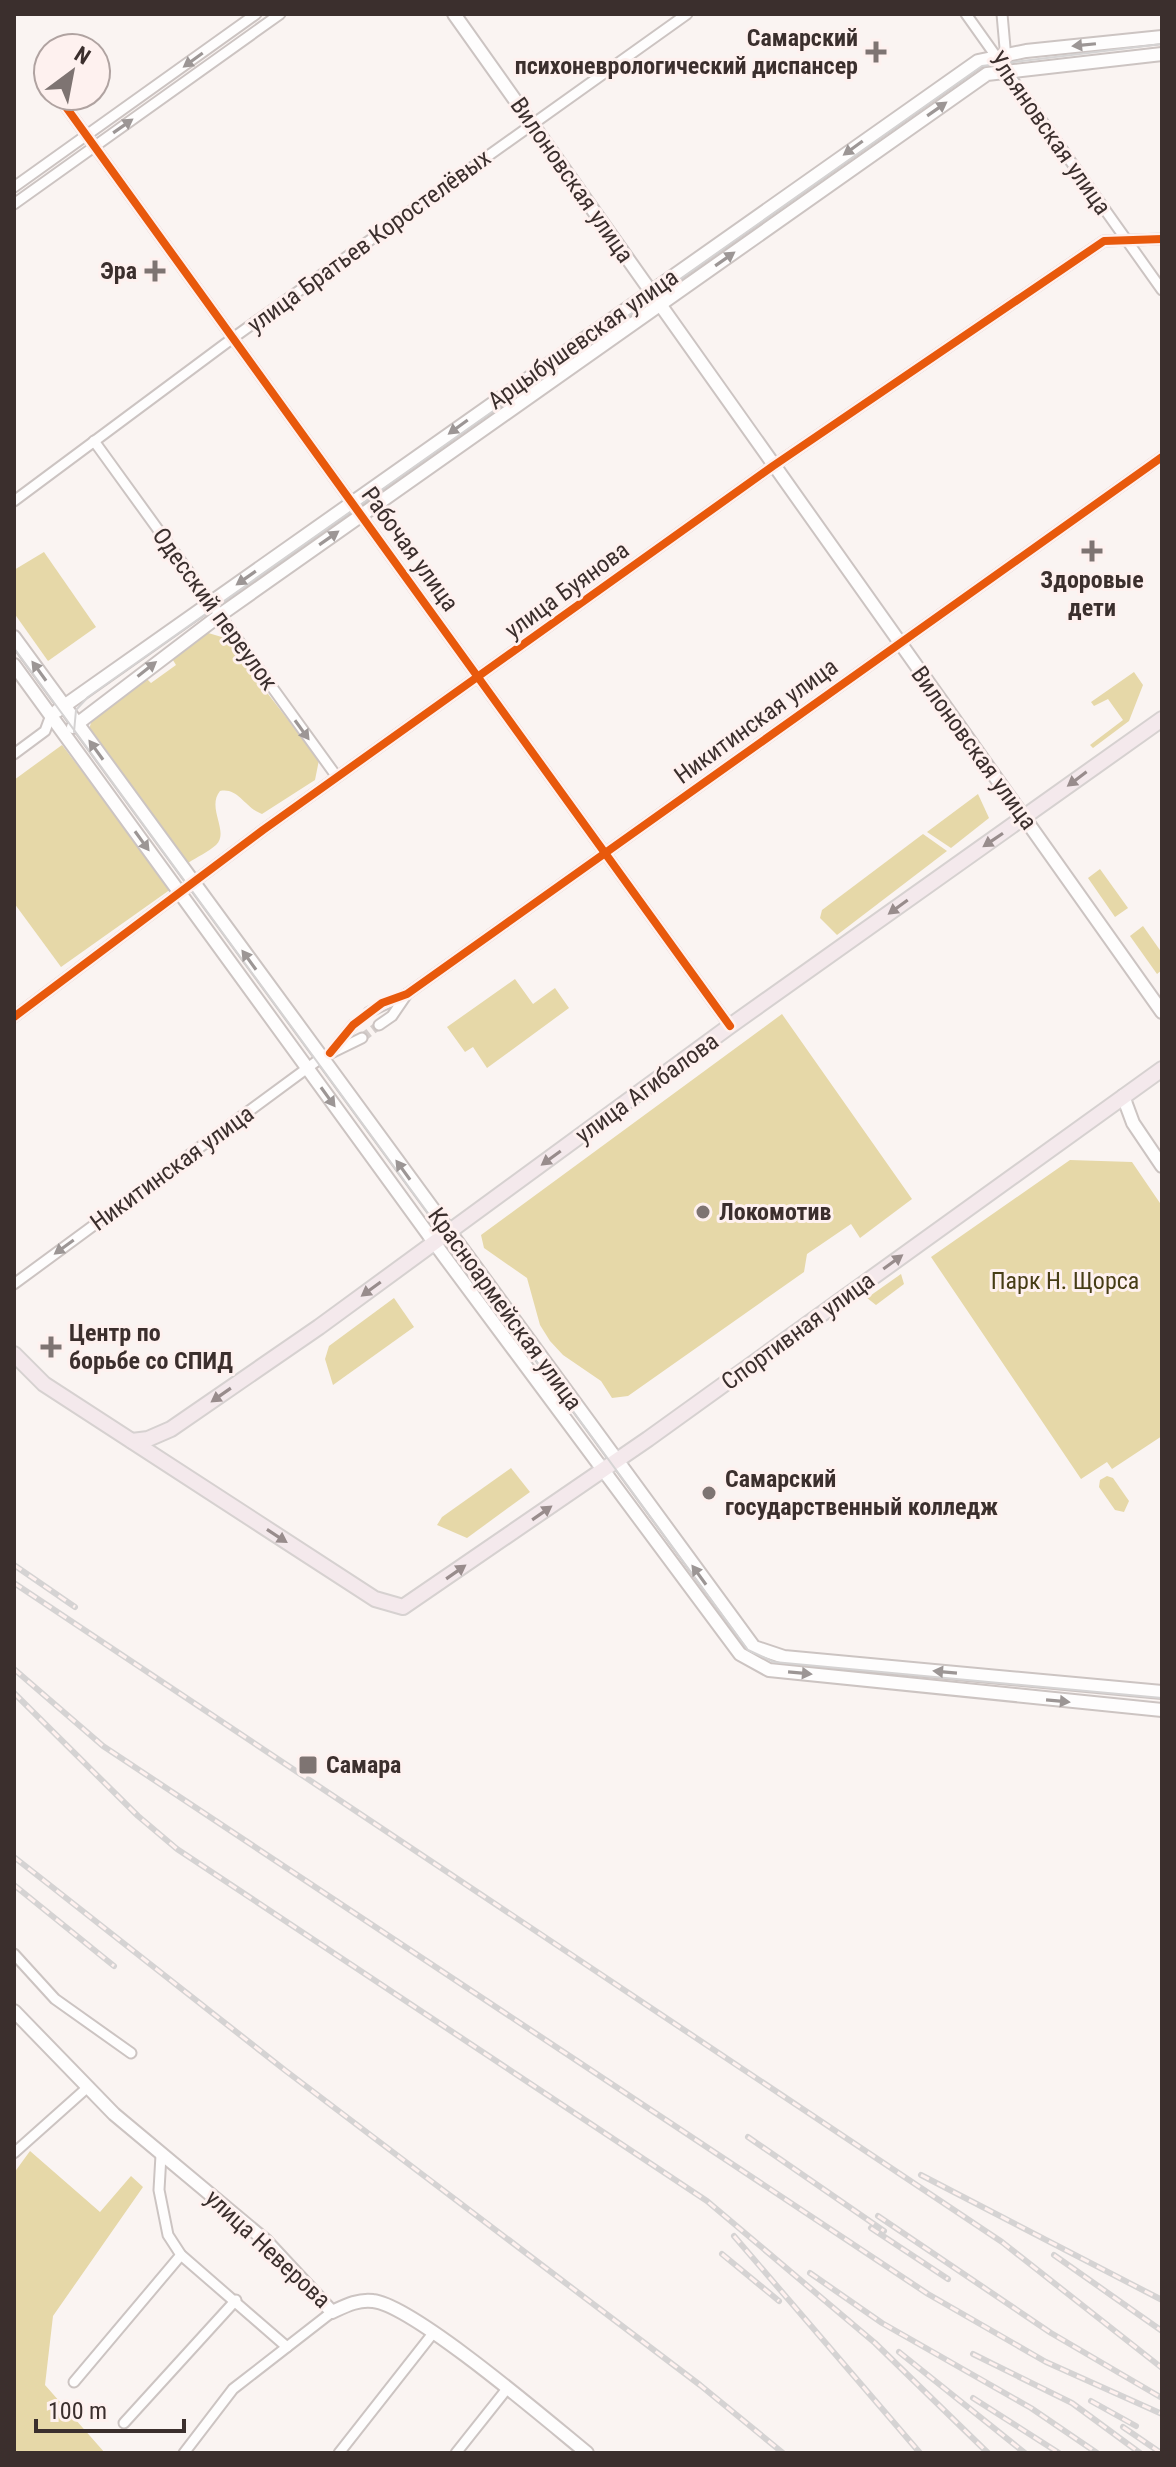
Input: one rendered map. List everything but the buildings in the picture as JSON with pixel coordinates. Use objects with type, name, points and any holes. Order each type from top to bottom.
[{"type":"main road","name":"Вилоновская улица","points":[[454,14],[1162,1012]]},
{"type":"main road","name":"Арцыбушевская улица","points":[[51,715],[978,61],[1162,37]]},
{"type":"main road","name":"Арцыбушевская улица","points":[[63,733],[220,615],[987,74],[1162,54]]},
{"type":"main road","name":"Красноармейская улица","points":[[14,637],[193,882],[326,1056],[449,1233],[745,1638],[763,1653],[1162,1692]]},
{"type":"main road","name":"Красноармейская улица","points":[[14,665],[730,1645],[759,1667],[1162,1710]]},
{"type":"main road","name":"улица Агибалова","points":[[131,1440],[148,1439],[171,1429],[449,1233],[730,1026],[1162,719]]},
{"type":"main road","name":"Спортивная улица","points":[[14,1354],[44,1384],[172,1468],[379,1601],[403,1607],[602,1470],[1162,1069]]},
{"type":"main road","points":[[1123,1096],[1133,1123],[1162,1166]]},
{"type":"main road","points":[[171,1429],[163,1445],[166,1461],[172,1468]]},
{"type":"main road","name":"улица Неверова","points":[[14,2011],[88,2087],[161,2155],[266,2241],[332,2312],[355,2302],[374,2301],[434,2332],[573,2449],[587,2453]]},
{"type":"street","points":[[14,187],[256,14]]},
{"type":"street","points":[[14,204],[280,14]]},
{"type":"street","name":"улица Братьев Коростелёвых","points":[[14,501],[233,338],[687,14]]},
{"type":"street","name":"Ульяновская улица","points":[[966,14],[1001,56]]},
{"type":"street","points":[[1002,14],[1001,56],[1007,71]]},
{"type":"street","name":"Ульяновская улица","points":[[1007,71],[1162,290]]},
{"type":"street","name":"Рабочая улица","points":[[69,112],[730,1026]]},
{"type":"street","name":"улица Буянова","points":[[14,1017],[337,777],[773,466],[1104,241],[1162,239]]},
{"type":"street","name":"Одесский переулок","points":[[94,441],[337,777]]},
{"type":"street","name":"Никитинская улица","points":[[369,1012],[407,994],[1162,457]]},
{"type":"street","points":[[14,754],[45,731],[51,715]]},
{"type":"street","points":[[45,731],[63,733]]},
{"type":"street","name":"Никитинская улица","points":[[379,1025],[392,1016],[407,994]]},
{"type":"street","name":"Никитинская улица","points":[[326,1056],[353,1025]]},
{"type":"street","name":"Никитинская улица","points":[[14,1284],[326,1056],[362,1038]]},
{"type":"street","points":[[14,1954],[55,1999],[131,2053]]},
{"type":"street","points":[[14,2153],[88,2087]]},
{"type":"street","points":[[161,2155],[159,2190],[168,2235],[181,2255],[287,2347]]},
{"type":"street","points":[[74,2382],[181,2255]]},
{"type":"street","points":[[124,2423],[236,2300]]},
{"type":"street","points":[[184,2453],[233,2389],[332,2312]]},
{"type":"street","points":[[339,2453],[434,2332]]},
{"type":"street","points":[[456,2453],[506,2390]]},
{"type":"green space","points":[[44,552],[96,627],[48,661],[14,613],[14,570]]},
{"type":"green space","points":[[205,632],[225,638],[319,760],[315,780],[262,814],[232,792],[220,791],[215,805],[220,840],[213,848],[188,863],[89,729],[94,714],[145,677],[151,683],[176,665],[171,657]]},
{"type":"green space","points":[[1134,672],[1143,685],[1129,721],[1093,748],[1090,745],[1123,720],[1108,699],[1094,706],[1091,702]]},
{"type":"green space","points":[[62,745],[171,889],[61,967],[14,903],[14,780]]},
{"type":"green space","points":[[978,794],[989,818],[951,848],[927,832]]},
{"type":"green space","points":[[923,834],[947,851],[837,935],[820,918],[822,910]]},
{"type":"green space","points":[[1100,869],[1128,908],[1115,917],[1088,878]]},
{"type":"green space","points":[[1143,926],[1162,953],[1162,970],[1157,974],[1130,936]]},
{"type":"green space","points":[[515,979],[533,1004],[555,988],[569,1008],[487,1068],[473,1047],[465,1052],[447,1027]]},
{"type":"green space","name":"Локомотив","points":[[782,1014],[912,1199],[860,1238],[851,1224],[807,1254],[804,1272],[628,1396],[612,1398],[601,1381],[563,1355],[550,1341],[540,1325],[527,1278],[484,1248],[481,1235]]},
{"type":"green space","name":"Парк Н. Щорса","points":[[1070,1160],[1132,1162],[1162,1206],[1162,1436],[1112,1469],[1107,1462],[1081,1479],[931,1257]]},
{"type":"green space","points":[[901,1274],[904,1284],[876,1305],[867,1298]]},
{"type":"green space","points":[[394,1298],[414,1327],[333,1385],[325,1359],[329,1346]]},
{"type":"green space","points":[[511,1468],[530,1492],[467,1538],[437,1525],[442,1517]]},
{"type":"green space","points":[[1107,1476],[1113,1478],[1129,1501],[1124,1512],[1115,1510],[1099,1487],[1100,1480]]},
{"type":"green space","points":[[30,2151],[100,2212],[131,2176],[143,2187],[53,2316],[45,2385],[105,2453],[14,2453],[14,2173]]},
{"type":"tunnel","points":[[353,1025],[369,1012]]},
{"type":"tunnel","points":[[362,1038],[379,1025]]},
{"type":"tram line","points":[[74,732],[76,710],[88,697],[982,66],[1162,44]]},
{"type":"tram line","points":[[14,648],[748,1650],[774,1662],[1162,1698]]},
{"type":"railway","points":[[14,1565],[75,1607]]},
{"type":"railway","points":[[14,1583],[1002,2242],[1162,2368]]},
{"type":"railway","points":[[14,1669],[103,1746],[928,2294],[1046,2362],[1162,2414]]},
{"type":"railway","points":[[14,1693],[138,1816],[177,1849],[707,2201],[875,2343],[988,2453]]},
{"type":"railway","points":[[14,1857],[286,2071],[700,2385],[783,2453]]},
{"type":"railway","points":[[14,1885],[114,1966]]},
{"type":"railway","points":[[748,2137],[884,2231]]},
{"type":"railway","points":[[921,2175],[1162,2300]]},
{"type":"railway","points":[[878,2216],[1051,2333],[1162,2398]]},
{"type":"railway","points":[[871,2228],[948,2279]]},
{"type":"railway","points":[[734,2236],[920,2453]]},
{"type":"railway","points":[[722,2254],[779,2301]]},
{"type":"railway","points":[[1054,2255],[1162,2331]]},
{"type":"railway","points":[[810,2273],[882,2323],[1031,2408],[1097,2453]]},
{"type":"railway","points":[[899,2352],[1025,2453]]},
{"type":"railway","points":[[973,2354],[1072,2403],[1140,2453]]},
{"type":"railway","points":[[973,2398],[1059,2453]]},
{"type":"railway","points":[[1091,2401],[1136,2426]]},
{"type":"railway","points":[[1123,2427],[1161,2453]]},
{"type":"cycle path","points":[[70,112],[730,1026]]},
{"type":"cycle path","points":[[14,1017],[263,830],[773,466],[1104,241],[1162,239]]},
{"type":"cycle path","points":[[330,1053],[353,1025],[382,1003],[407,994],[1162,457]]},
{"type":"place","name":"Самарский психоневрологический диспансер","points":[[876,52]]},
{"type":"place","name":"Эра","points":[[155,271]]},
{"type":"place","name":"Здоровые дети","points":[[1092,551]]},
{"type":"place","name":"Локомотив","points":[[703,1212]]},
{"type":"place","name":"Центр по борьбе со СПИД","points":[[51,1347]]},
{"type":"place","name":"Самарский государственный колледж","points":[[709,1493]]},
{"type":"place","name":"Самара","points":[[308,1765]]}]
